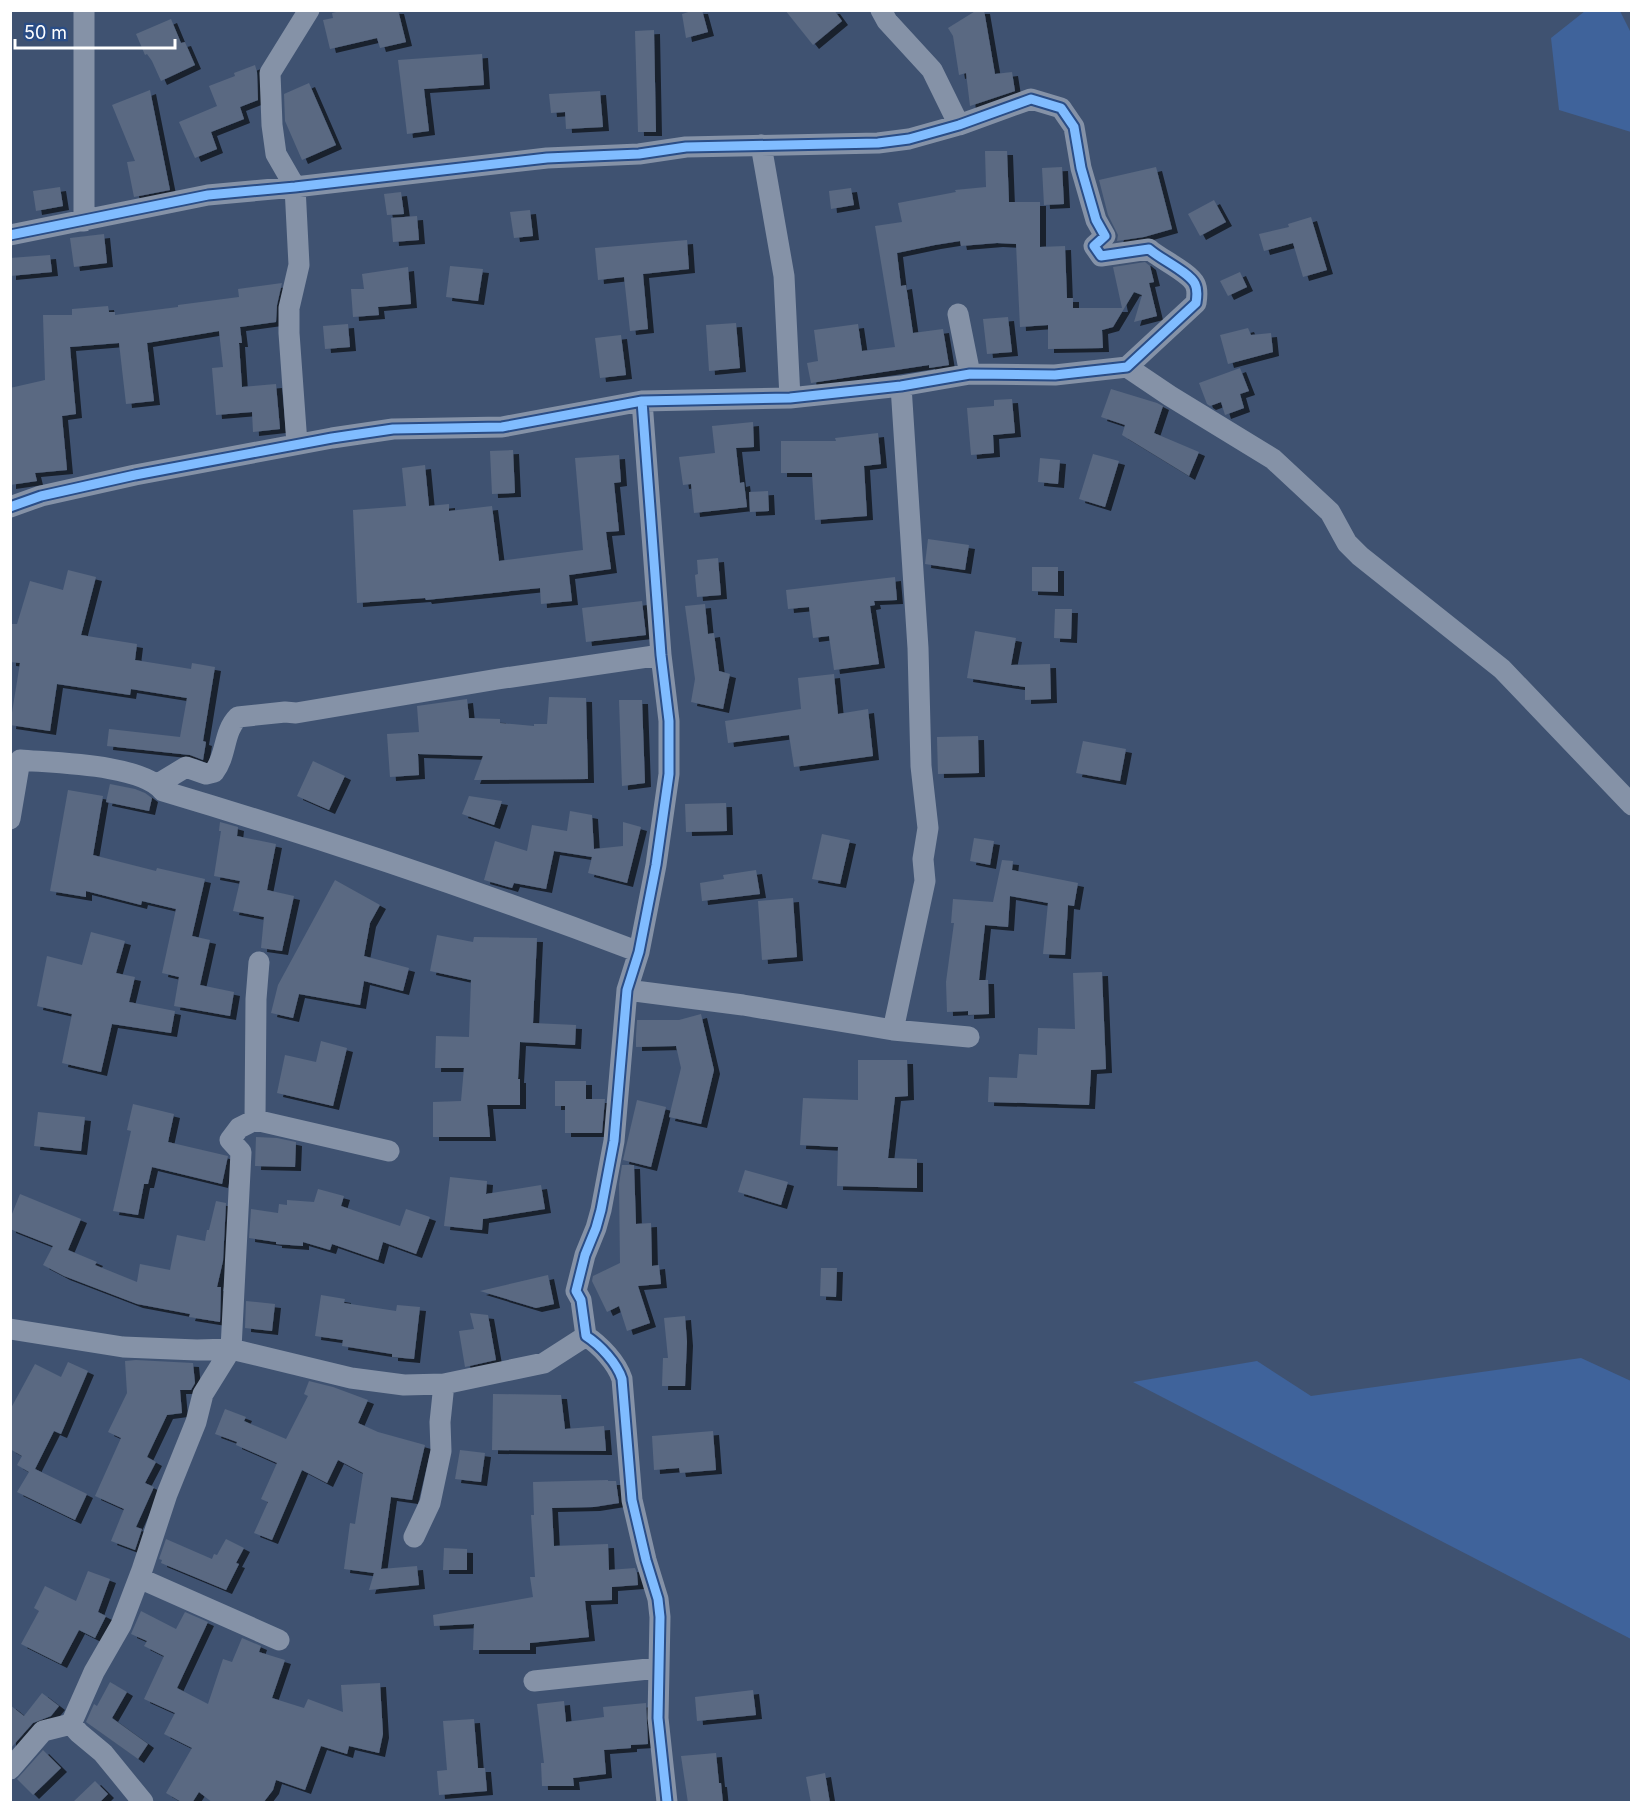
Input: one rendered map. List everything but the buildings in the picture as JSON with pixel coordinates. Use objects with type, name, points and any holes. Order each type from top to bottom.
[{"type":"street","points":[[84,10],[84,221]]},
{"type":"street","points":[[297,444],[289,325],[289,309],[299,265],[295,187],[276,154],[272,125],[270,73],[309,10]]},
{"type":"street","points":[[882,10],[888,21],[932,70],[959,125]]},
{"type":"street","points":[[10,235],[208,195],[547,158],[639,154],[686,147],[878,143],[909,139],[959,125],[1031,99],[1061,108],[1074,127],[1081,168],[1096,220],[1105,236],[1094,246],[1101,256],[1149,249],[1184,273],[1195,284],[1197,295],[1196,303],[1127,367],[1055,375],[970,374],[901,386],[790,398],[642,401],[502,427],[393,429],[297,444],[135,475],[41,496],[10,507]]},
{"type":"street","points":[[761,145],[784,276],[790,398]]},
{"type":"street","points":[[958,314],[970,374]]},
{"type":"street","points":[[1127,367],[1273,459],[1330,512],[1347,543],[1360,556],[1502,669],[1632,805]]},
{"type":"street","points":[[893,1030],[925,881],[923,859],[928,828],[921,766],[918,648],[901,386]]},
{"type":"street","points":[[642,401],[661,655],[669,721],[669,774],[656,866],[639,952],[627,990],[614,1141],[601,1210],[585,1255],[576,1291],[581,1300],[586,1335],[598,1344],[606,1356],[618,1366],[622,1379],[632,1500],[658,1599],[660,1617],[658,1718],[667,1803]]},
{"type":"street","points":[[158,784],[186,767],[206,774],[214,772],[219,766],[230,725],[238,717],[296,713],[486,680],[661,655]]},
{"type":"street","points":[[10,819],[20,760],[109,767],[158,784],[163,791],[413,870],[639,952]]},
{"type":"street","points":[[255,1120],[256,999],[259,962]]},
{"type":"street","points":[[627,990],[743,1005],[893,1030],[969,1037]]},
{"type":"street","points":[[71,1724],[94,1672],[121,1625],[167,1494],[196,1422],[203,1394],[231,1349],[240,1152],[230,1140],[239,1128],[255,1120],[389,1151]]},
{"type":"street","points":[[10,1329],[123,1347],[231,1349],[351,1378],[404,1385],[444,1384],[544,1363],[586,1335]]},
{"type":"street","points":[[414,1537],[430,1503],[441,1451],[440,1422],[444,1384]]},
{"type":"street","points":[[139,1578],[279,1640]]},
{"type":"street","points":[[534,1681],[658,1668]]},
{"type":"street","points":[[10,1769],[43,1731],[71,1724]]},
{"type":"street","points":[[71,1724],[103,1753],[143,1803]]},
{"type":"shaded area","points":[[1585,11],[1620,11],[1631,33],[1631,132],[1559,110],[1551,38]]},
{"type":"shaded area","points":[[1581,1358],[1631,1381],[1631,1639],[1133,1382],[1257,1361],[1311,1396]]},
{"type":"cycle path","points":[[10,235],[208,195],[547,158],[639,154],[686,147],[878,143],[909,139],[959,125],[1031,99],[1061,108],[1074,127],[1081,168],[1096,220],[1105,236],[1094,246],[1101,256],[1149,249],[1192,279],[1197,289],[1196,303],[1127,367],[1055,375],[970,374],[901,386],[790,398],[642,401],[502,427],[393,429],[332,438],[135,475],[41,496],[10,507]]},
{"type":"cycle path","points":[[642,401],[661,655],[669,721],[669,774],[656,865],[639,952],[627,990],[614,1141],[601,1210],[585,1255],[576,1291],[581,1300],[586,1336],[607,1355],[622,1379],[632,1500],[658,1599],[660,1617],[658,1718],[667,1802]]}]
